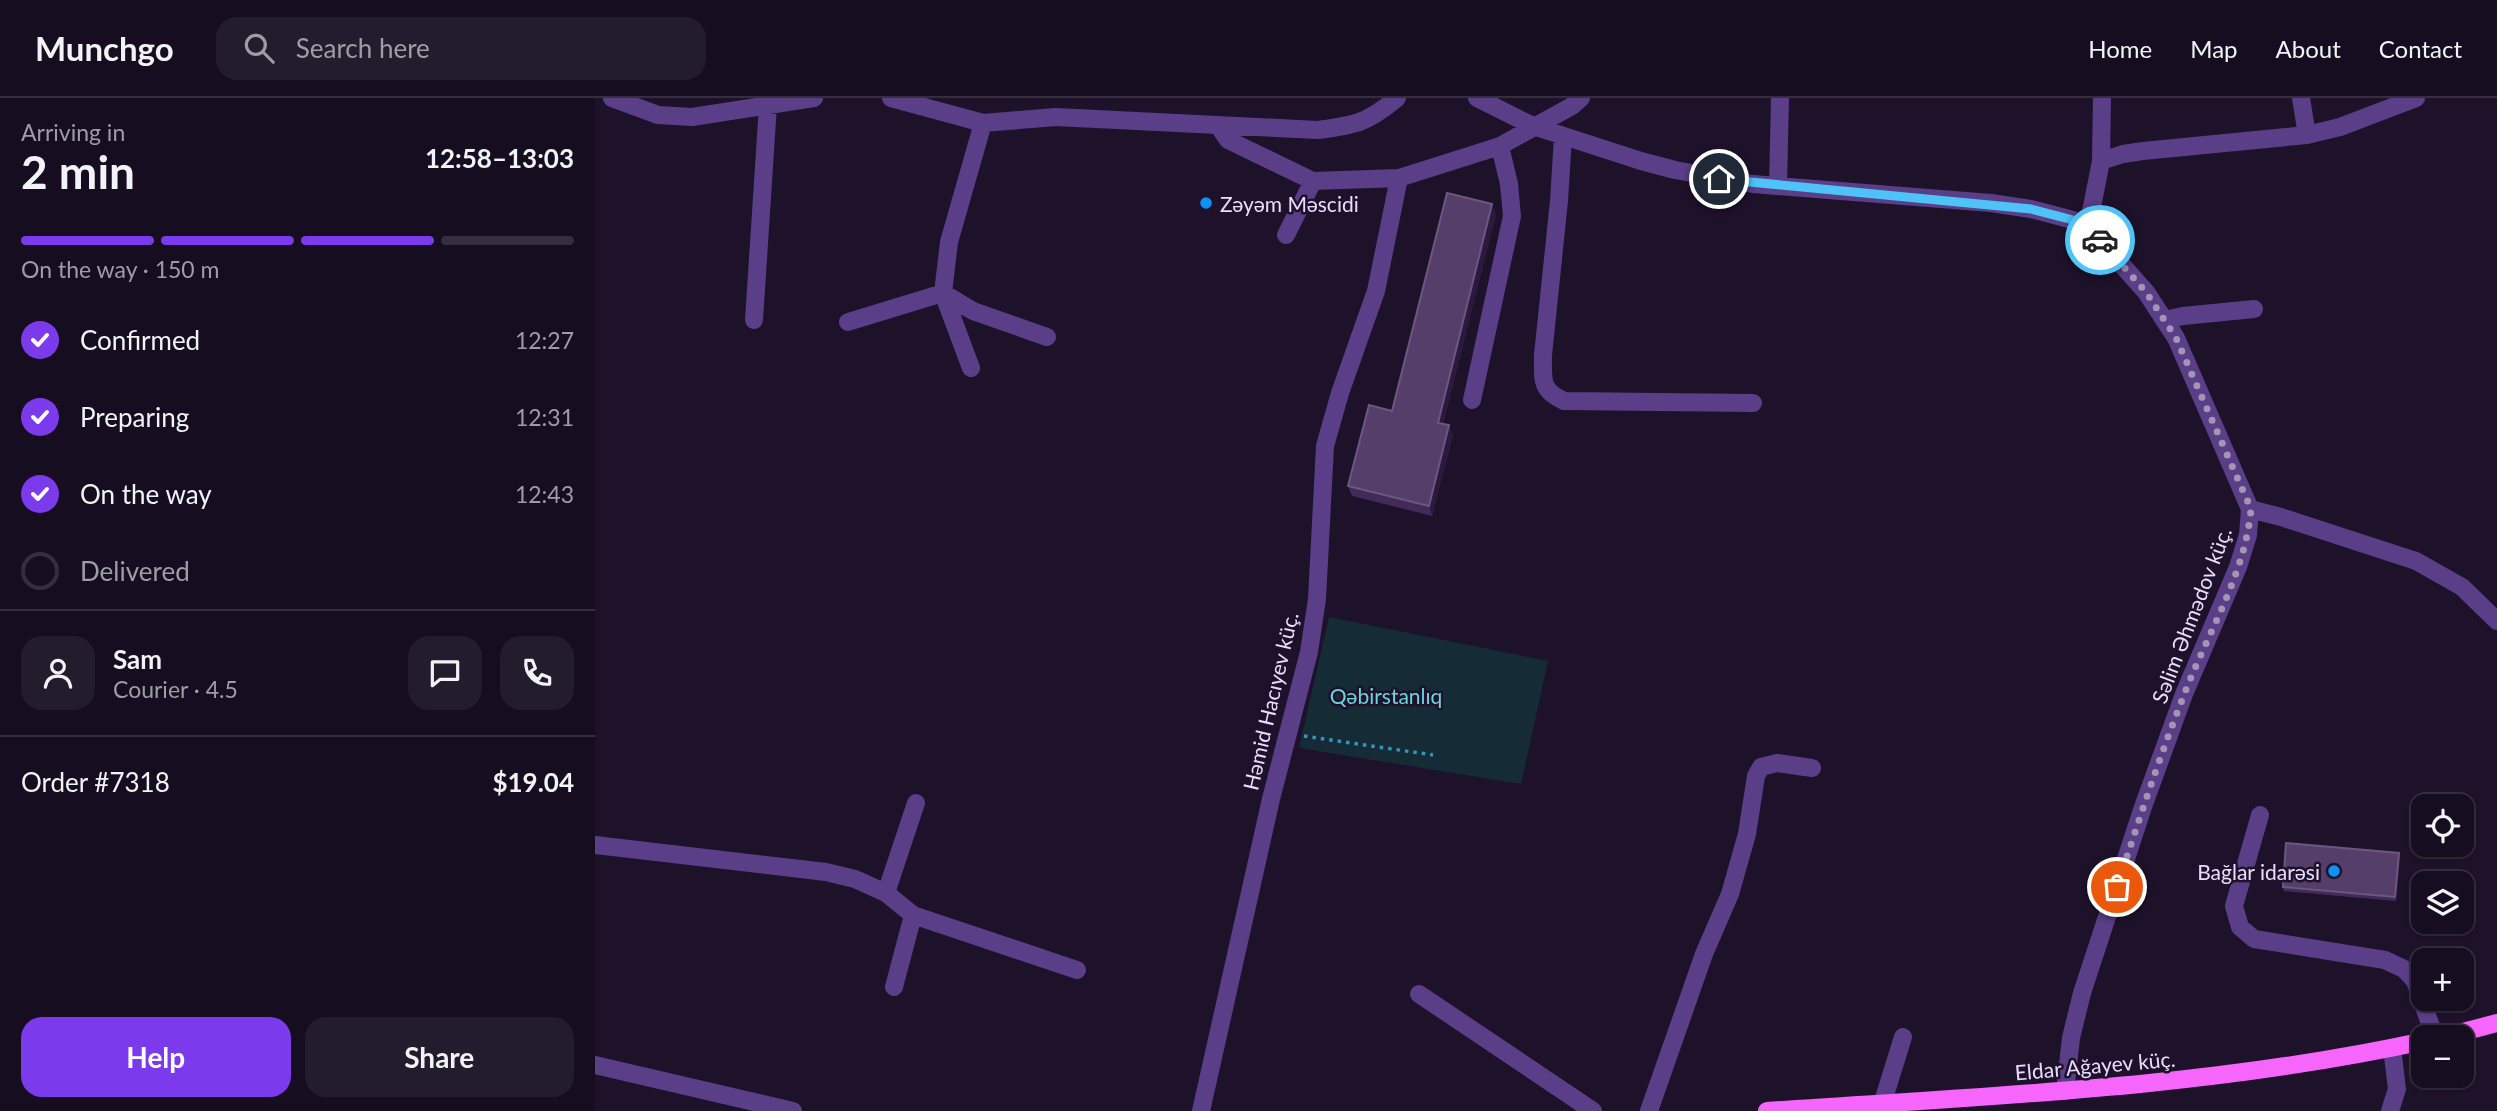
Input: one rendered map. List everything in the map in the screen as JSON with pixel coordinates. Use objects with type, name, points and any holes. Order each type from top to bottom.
[{"type":"main road","points":[[2474,1029],[2497,1023]]},
{"type":"main road","name":"Eldar Ağayev küç.","points":[[1767,1111],[1881,1107],[2159,1083],[2281,1068],[2411,1044]]},
{"type":"street","points":[[612,98],[658,115],[692,117],[814,98]]},
{"type":"street","points":[[891,98],[983,123],[1056,117],[1318,130],[1354,125],[1375,116],[1397,98]]},
{"type":"street","name":"Səlim Əhmədov küç.","points":[[1478,98],[1533,126],[1675,170],[1719,179],[1778,186],[2005,205],[2073,220],[2088,227],[2146,292],[2176,338],[2251,509],[2248,535],[2238,567],[2184,694],[2143,807],[2082,993],[2071,1038],[2064,1091]]},
{"type":"street","points":[[1218,125],[1229,140],[1313,181],[1399,178],[1500,146],[1572,106],[1581,98]]},
{"type":"street","points":[[1778,186],[1780,98]]},
{"type":"street","points":[[2088,227],[2101,161],[2102,98]]},
{"type":"street","points":[[2301,98],[2307,135]]},
{"type":"street","points":[[2101,161],[2133,152],[2307,135],[2340,127],[2416,98]]},
{"type":"street","points":[[754,320],[768,105]]},
{"type":"street","points":[[971,368],[943,293],[949,242],[983,123]]},
{"type":"street","points":[[1563,136],[1543,355],[1543,381],[1550,394],[1564,401],[1753,403]]},
{"type":"street","points":[[1472,400],[1512,216],[1509,184],[1500,146]]},
{"type":"street","name":"Həmid Hacıyev küç.","points":[[1201,1111],[1309,652],[1317,599],[1325,446],[1377,291],[1399,178]]},
{"type":"street","points":[[1286,235],[1313,181]]},
{"type":"street","points":[[848,322],[943,293],[973,311],[1047,337]]},
{"type":"street","points":[[2164,320],[2254,309]]},
{"type":"street","points":[[2251,509],[2416,561],[2462,587],[2497,621]]},
{"type":"street","points":[[1649,1111],[1704,954],[1730,894],[1747,834],[1756,776],[1761,767],[1777,763],[1812,768]]},
{"type":"street","points":[[886,893],[916,803]]},
{"type":"street","points":[[2260,815],[2234,906],[2240,927],[2254,939],[2385,960],[2404,969],[2416,981],[2432,1025]]},
{"type":"street","points":[[595,845],[826,872],[855,879],[886,893],[913,915],[1077,970]]},
{"type":"street","points":[[894,986],[913,915]]},
{"type":"street","points":[[1419,994],[1593,1111]]},
{"type":"street","points":[[1881,1107],[1903,1037]]},
{"type":"street","points":[[2390,1111],[2396,1089],[2392,1048]]},
{"type":"street","points":[[595,1065],[793,1111]]},
{"type":"path","points":[[1288,734],[1433,755]]},
{"type":"green space","name":"Qəbirstanlıq","points":[[1329,617],[1548,661],[1521,784],[1299,748]]},
{"type":"building","points":[[1447,193],[1492,204],[1438,423],[1449,425],[1429,506],[1348,486],[1369,405],[1392,411]]},
{"type":"building","points":[[2286,843],[2399,853],[2395,897],[2283,887]]},
{"type":"way so far","points":[[2100,240],[2146,292],[2176,338],[2251,509],[2248,535],[2238,567],[2184,694],[2117,887]]},
{"type":"place","name":"Zəyəm Məscidi","points":[[1206,203]]},
{"type":"place","name":"Bağlar idarəsi","points":[[2334,871]]},
{"type":"route","points":[[1719,179],[1991,203],[2031,209],[2073,220],[2088,227],[2100,240]]}]
